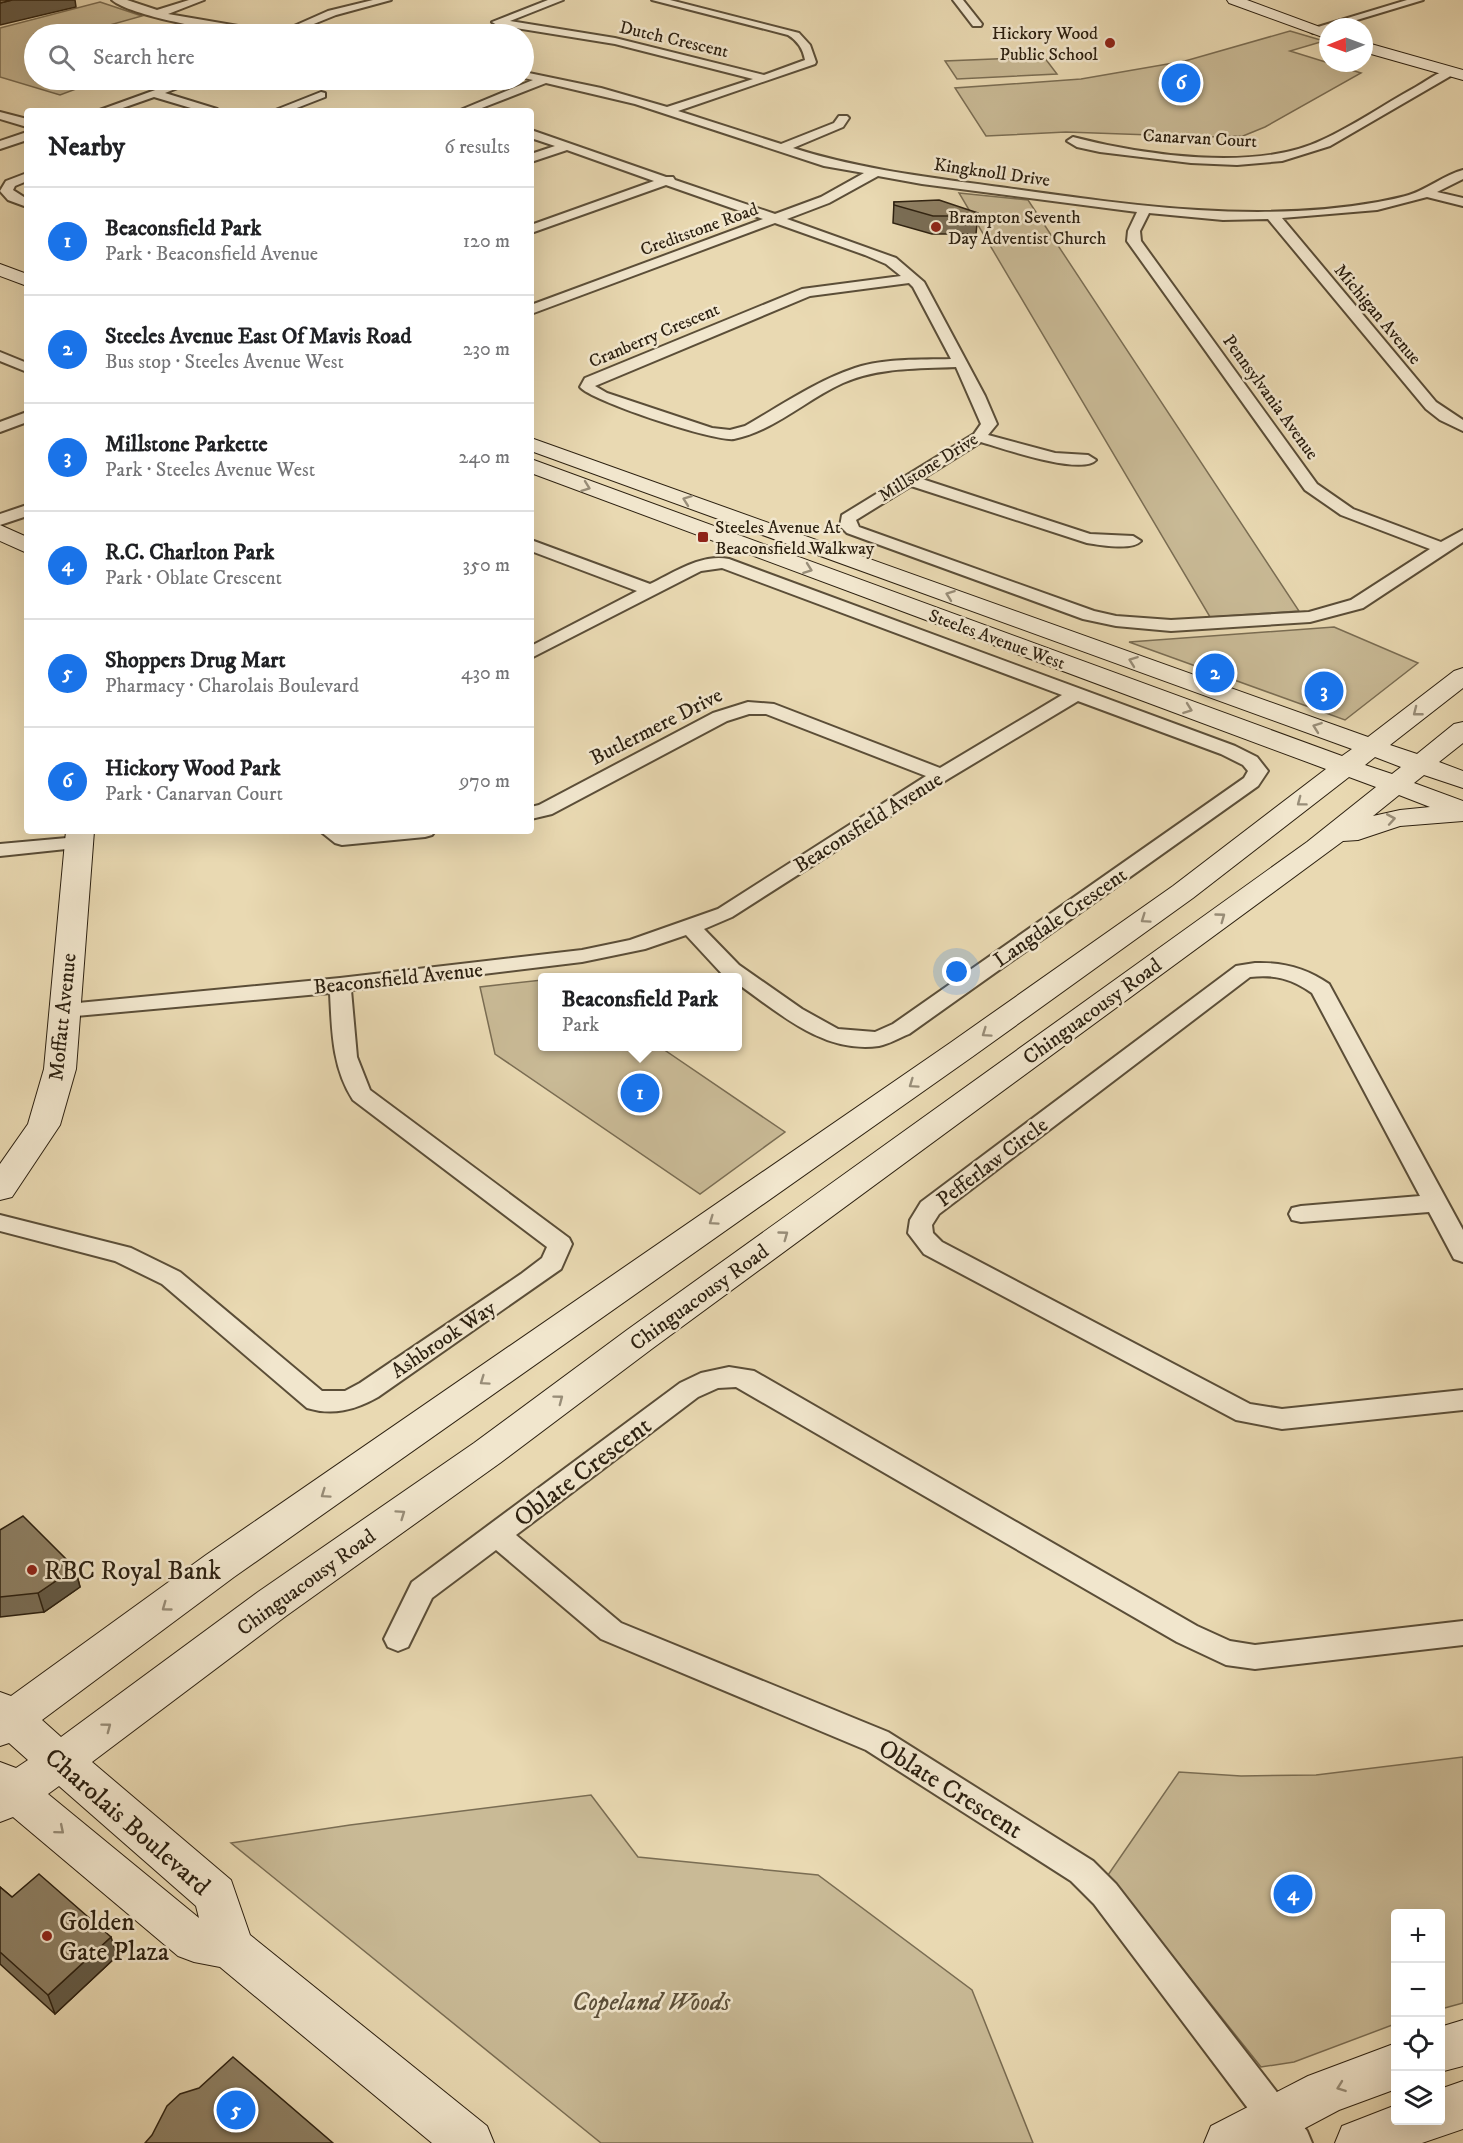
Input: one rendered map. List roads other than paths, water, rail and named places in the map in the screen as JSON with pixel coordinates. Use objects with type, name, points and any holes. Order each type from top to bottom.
[{"type":"main road","points":[[1234,0],[1319,32]]},
{"type":"main road","points":[[1373,50],[1456,74]]},
{"type":"main road","points":[[0,252],[24,261]]},
{"type":"main road","points":[[0,270],[24,279]]},
{"type":"main road","name":"Steeles Avenue West","points":[[534,445],[1463,780]]},
{"type":"main road","name":"Steeles Avenue West","points":[[534,467],[1463,810]]},
{"type":"main road","points":[[0,532],[24,544]]},
{"type":"main road","name":"Chinguacousy Road","points":[[4,1719],[1154,913],[1463,676]]},
{"type":"main road","name":"Chinguacousy Road","points":[[5,1792],[60,1762],[272,1604],[488,1453],[659,1325],[1317,848],[1463,730]]},
{"type":"main road","points":[[1317,848],[1377,821],[1420,814],[1463,815]]},
{"type":"main road","name":"Moffatt Avenue","points":[[0,1190],[44,1125],[60,1070],[79,837]]},
{"type":"main road","name":"Charolais Boulevard","points":[[4,1719],[60,1762],[215,1894],[231,1948]]},
{"type":"main road","points":[[5,1792],[194,1941],[231,1948],[470,2143]]},
{"type":"main road","points":[[1445,2048],[1463,2043]]},
{"type":"main road","points":[[1228,2143],[1285,2131],[1325,2092],[1391,2067]]},
{"type":"main road","points":[[1445,2111],[1463,2105]]},
{"type":"main road","points":[[1359,2143],[1409,2125]]},
{"type":"street","points":[[117,0],[156,14],[212,24]]},
{"type":"street","points":[[156,14],[199,0]]},
{"type":"street","points":[[303,24],[386,0]]},
{"type":"street","name":"Dutch Crescent","points":[[509,24],[497,22],[558,0]]},
{"type":"street","points":[[657,0],[797,35],[810,56],[811,62],[667,111]]},
{"type":"street","points":[[958,0],[965,0]]},
{"type":"street","points":[[958,0],[977,24]]},
{"type":"street","points":[[1313,30],[1418,0]]},
{"type":"street","name":"Dutch Crescent","points":[[534,28],[615,41],[766,79]]},
{"type":"street","name":"Canarvan Court","points":[[1073,141],[1098,149],[1193,160],[1248,161],[1286,158],[1326,143],[1456,74]]},
{"type":"street","name":"Kingknoll Drive","points":[[534,77],[597,90],[828,163],[875,172],[1145,209],[1223,216],[1273,216],[1377,206],[1426,193],[1463,174]]},
{"type":"street","points":[[534,84],[546,79]]},
{"type":"street","points":[[112,108],[166,90]]},
{"type":"street","points":[[472,108],[518,90]]},
{"type":"street","points":[[155,94],[203,108]]},
{"type":"street","points":[[287,108],[321,95]]},
{"type":"street","points":[[0,115],[24,122]]},
{"type":"street","points":[[781,148],[839,125],[843,118]]},
{"type":"street","name":"Millstone Drive","points":[[534,135],[669,180],[870,252],[891,261],[912,279],[926,296],[989,424],[979,436],[848,518],[848,526],[853,530],[1089,615],[1123,623],[1169,626],[1327,614],[1357,604],[1463,535]]},
{"type":"street","points":[[0,145],[24,137]]},
{"type":"street","points":[[534,157],[568,146]]},
{"type":"street","name":"Creditstone Road","points":[[534,309],[778,219],[845,190],[875,172]]},
{"type":"street","points":[[24,178],[10,184],[6,190],[12,197],[24,201]]},
{"type":"street","points":[[534,228],[669,180]]},
{"type":"street","points":[[1426,193],[1463,201]]},
{"type":"street","name":"Pennsylvania Avenue","points":[[1145,209],[1134,231],[1134,241],[1311,487],[1347,512],[1442,548]]},
{"type":"street","name":"Michigan Avenue","points":[[1273,216],[1424,395],[1429,405],[1446,418],[1463,426]]},
{"type":"street","name":"Cranberry Crescent","points":[[912,279],[807,292],[590,381],[587,387],[602,396],[710,432],[731,435],[750,429],[837,380],[861,371],[888,366],[959,363]]},
{"type":"street","points":[[0,356],[24,367]]},
{"type":"street","points":[[0,427],[24,418]]},
{"type":"street","points":[[979,436],[1054,458],[1088,460]]},
{"type":"street","points":[[909,480],[1087,538],[1103,541],[1133,541]]},
{"type":"street","points":[[0,520],[24,511]]},
{"type":"street","points":[[534,546],[652,591]]},
{"type":"street","points":[[534,651],[697,567],[723,563],[1078,693]]},
{"type":"street","name":"Beaconsfield Avenue","points":[[65,1010],[340,985],[582,956],[614,951],[690,928],[725,913],[941,776],[1078,693]]},
{"type":"street","name":"Langdale Crescent","points":[[742,978],[794,1014],[831,1035],[853,1039],[878,1039],[911,1022],[1251,782],[1258,771],[1250,761],[1228,750],[1078,693]]},
{"type":"street","name":"Butlermere Drive","points":[[534,812],[545,810],[720,717],[748,708],[768,708],[941,776]]},
{"type":"street","points":[[334,834],[342,839],[394,834]]},
{"type":"street","points":[[0,850],[79,837]]},
{"type":"street","name":"Langdale Crescent","points":[[690,928],[735,973]]},
{"type":"street","name":"Pefferlaw Circle","points":[[1463,1253],[1322,989],[1306,977],[1283,970],[1264,968],[1244,971],[930,1208],[922,1218],[919,1228],[922,1239],[933,1248],[1245,1413],[1282,1419],[1463,1400]]},
{"type":"street","name":"Ashbrook Way","points":[[0,1223],[122,1254],[171,1278],[316,1401],[349,1401],[369,1390],[530,1280],[552,1263],[560,1244],[361,1095],[351,1081],[348,1067],[340,985]]},
{"type":"street","points":[[1300,1214],[1436,1203]]},
{"type":"street","name":"Oblate Crescent","points":[[1285,2131],[1105,1894],[1082,1871],[877,1741],[611,1631],[497,1535],[689,1390],[715,1377],[730,1376],[745,1378],[1187,1634],[1226,1653],[1255,1658],[1463,1633]]},
{"type":"street","points":[[398,1639],[422,1590],[497,1535]]},
{"type":"place","name":"Hickory Wood Public School","points":[[1110,43]]},
{"type":"place","name":"Hickory Wood Park","points":[[1181,83]]},
{"type":"place","name":"Brampton Seventh Day Adventist Church","points":[[936,227]]},
{"type":"place","name":"Steeles Avenue At Beaconsfield Walkway","points":[[703,537]]},
{"type":"place","name":"Steeles Avenue East Of Mavis Road","points":[[1215,673]]},
{"type":"place","name":"Millstone Parkette","points":[[1324,691]]},
{"type":"place","name":"Beaconsfield Park","points":[[640,1093]]},
{"type":"place","name":"RBC Royal Bank","points":[[32,1570]]},
{"type":"place","name":"R.C. Charlton Park","points":[[1293,1894]]},
{"type":"place","name":"Golden Gate Plaza","points":[[47,1936]]},
{"type":"place","name":"Shoppers Drug Mart","points":[[236,2110]]},
{"type":"park label","name":"Copeland Woods","points":[[651,2001]]}]
